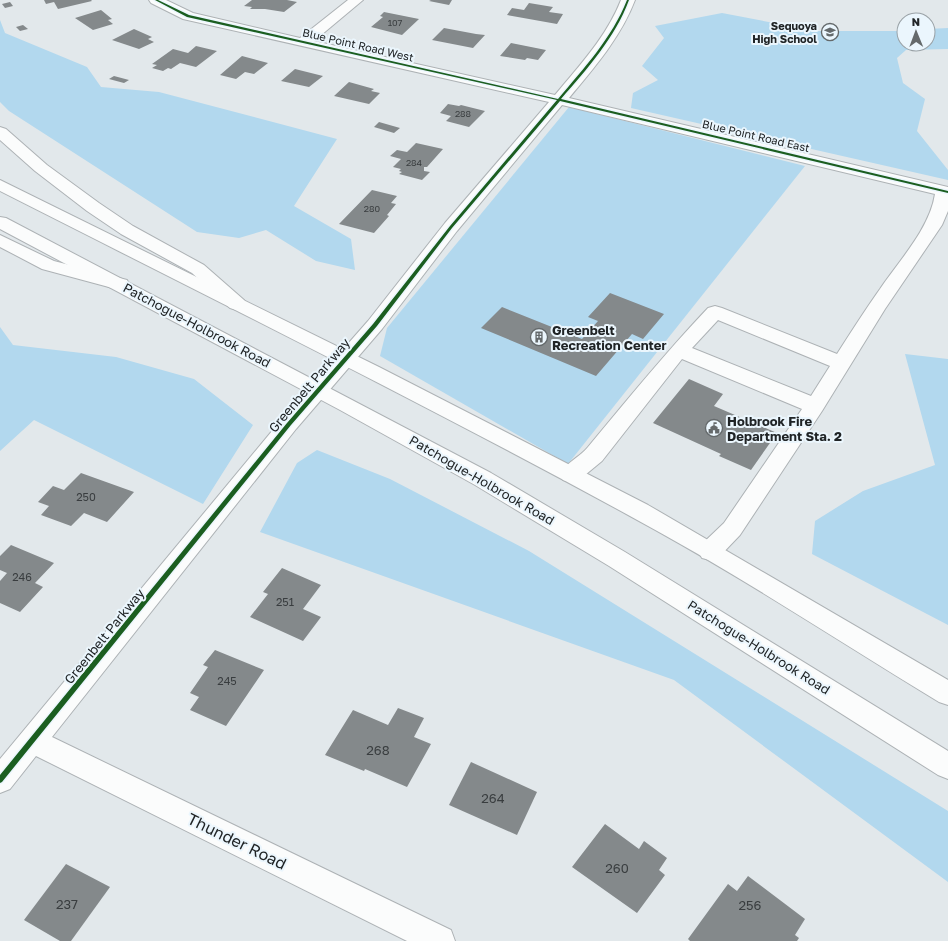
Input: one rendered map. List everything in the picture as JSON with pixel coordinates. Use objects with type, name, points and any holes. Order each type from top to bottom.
[{"type":"main road","name":"Blue Point Road West","points":[[156,0],[188,16],[559,100]]},
{"type":"main road","points":[[302,43],[356,0]]},
{"type":"main road","name":"Greenbelt Parkway","points":[[0,780],[318,390],[375,325],[451,228],[559,100],[611,35],[628,0]]},
{"type":"main road","name":"Blue Point Road East","points":[[559,100],[946,191]]},
{"type":"main road","points":[[0,132],[41,168],[93,207],[127,230],[198,269],[237,304]]},
{"type":"main road","points":[[0,185],[571,474],[710,551],[948,694]]},
{"type":"main road","points":[[710,551],[732,529],[815,406],[876,308],[933,225],[942,206],[946,191]]},
{"type":"main road","name":"Patchogue-Holbrook Road","points":[[0,222],[120,284],[483,479],[604,551],[948,766]]},
{"type":"main road","points":[[0,240],[48,264],[120,284]]},
{"type":"main road","points":[[571,474],[594,455],[679,350],[715,312],[841,363]]},
{"type":"main road","points":[[679,350],[815,406]]},
{"type":"main road","name":"Thunder Road","points":[[33,741],[440,941]]},
{"type":"shaded area","points":[[722,13],[816,31],[896,31],[896,52],[904,52],[897,58],[903,83],[925,99],[917,131],[948,170],[948,180],[631,108],[633,93],[658,80],[642,66],[664,38],[655,26]]},
{"type":"shaded area","points":[[0,20],[5,33],[87,67],[101,87],[159,92],[337,139],[294,206],[351,239],[355,270],[316,261],[266,230],[239,238],[197,232],[9,111],[0,102]]},
{"type":"shaded area","points":[[948,28],[948,49],[936,49],[936,29]]},
{"type":"shaded area","points":[[569,107],[805,166],[568,464],[380,356],[387,328]]},
{"type":"shaded area","points":[[0,327],[13,345],[116,357],[194,379],[253,425],[203,504],[34,420],[0,451]]},
{"type":"shaded area","points":[[905,354],[948,359],[948,625],[812,554],[815,521],[863,491],[935,465]]},
{"type":"shaded area","points":[[317,450],[390,479],[529,551],[948,811],[948,882],[674,680],[260,532],[297,463]]},
{"type":"building","points":[[44,0],[92,1],[58,9],[54,2],[46,4]]},
{"type":"building","points":[[252,0],[287,0],[297,2],[284,12],[265,9],[250,9],[252,7],[244,6]]},
{"type":"building","points":[[452,0],[449,5],[429,1]]},
{"type":"building","points":[[10,2],[13,6],[5,8],[2,4]]},
{"type":"building","points":[[529,3],[553,7],[549,12],[563,14],[557,24],[507,15],[512,8],[524,10]]},
{"type":"building","points":[[101,10],[112,19],[108,20],[113,24],[93,30],[75,18]]},
{"type":"building","points":[[384,12],[419,19],[402,35],[371,27],[383,17],[380,16]]},
{"type":"building","points":[[23,25],[28,29],[20,31],[16,27]]},
{"type":"building","points":[[444,28],[485,35],[473,48],[432,40]]},
{"type":"building","points":[[134,29],[152,37],[148,39],[154,42],[139,49],[112,40]]},
{"type":"building","points":[[511,43],[546,50],[538,60],[527,58],[525,60],[500,56]]},
{"type":"building","points":[[196,46],[217,51],[196,67],[180,63],[171,69],[168,68],[163,71],[152,68],[157,65],[152,64],[173,49],[188,53]]},
{"type":"building","points":[[242,56],[268,63],[254,74],[245,72],[236,79],[220,75]]},
{"type":"building","points":[[295,69],[323,76],[309,87],[281,81]]},
{"type":"building","points":[[114,76],[129,80],[124,83],[109,79]]},
{"type":"building","points":[[349,82],[374,89],[371,91],[380,93],[369,104],[334,96]]},
{"type":"building","points":[[448,104],[461,105],[485,111],[469,127],[446,121],[451,116],[440,113]]},
{"type":"building","points":[[379,122],[400,128],[394,133],[374,127]]},
{"type":"building","points":[[416,143],[443,149],[427,167],[424,167],[424,171],[430,172],[422,180],[399,174],[402,172],[399,171],[401,169],[393,167],[401,159],[390,156],[397,150],[407,152]]},
{"type":"building","points":[[372,190],[397,196],[391,203],[396,204],[387,215],[389,216],[374,233],[339,224]]},
{"type":"building","name":"Greenbelt Recreation Center","points":[[610,293],[664,314],[643,339],[632,334],[596,376],[481,328],[502,307],[582,339],[598,321],[588,317]]},
{"type":"building","name":"Holbrook Fire Department Sta. 2","points":[[689,379],[723,394],[714,406],[777,433],[751,470],[719,456],[721,454],[653,423]]},
{"type":"building","points":[[81,473],[134,492],[107,522],[84,513],[71,526],[41,515],[49,506],[38,502],[53,486],[64,490]]},
{"type":"building","points":[[11,545],[54,563],[35,583],[43,587],[20,612],[0,603],[0,581],[7,573],[0,570],[0,556]]},
{"type":"building","points":[[282,568],[321,585],[303,609],[321,617],[303,641],[250,617],[268,594],[263,592]]},
{"type":"building","points":[[215,650],[264,670],[226,726],[190,710],[199,697],[190,693],[208,667],[203,665]]},
{"type":"building","points":[[398,708],[424,718],[414,737],[431,744],[407,787],[365,769],[364,771],[325,755],[353,710],[388,725]]},
{"type":"building","points":[[471,762],[537,792],[517,835],[449,805]]},
{"type":"building","points":[[605,824],[639,849],[644,841],[667,858],[659,870],[665,875],[637,913],[572,867]]},
{"type":"building","points":[[66,864],[110,887],[71,941],[60,941],[24,920]]},
{"type":"building","points":[[748,876],[805,919],[795,935],[799,938],[797,941],[690,941],[688,939],[728,884],[737,891]]},
{"type":"cycle path","points":[[156,0],[188,16],[559,100],[948,192]]},
{"type":"cycle path","points":[[0,780],[289,424],[375,325],[451,227],[591,62],[616,25],[628,0]]},
{"type":"place","name":"Sequoya High School","points":[[830,32]]},
{"type":"place","name":"Greenbelt Recreation Center","points":[[539,337]]},
{"type":"place","name":"Holbrook Fire Department Sta. 2","points":[[714,428]]}]
